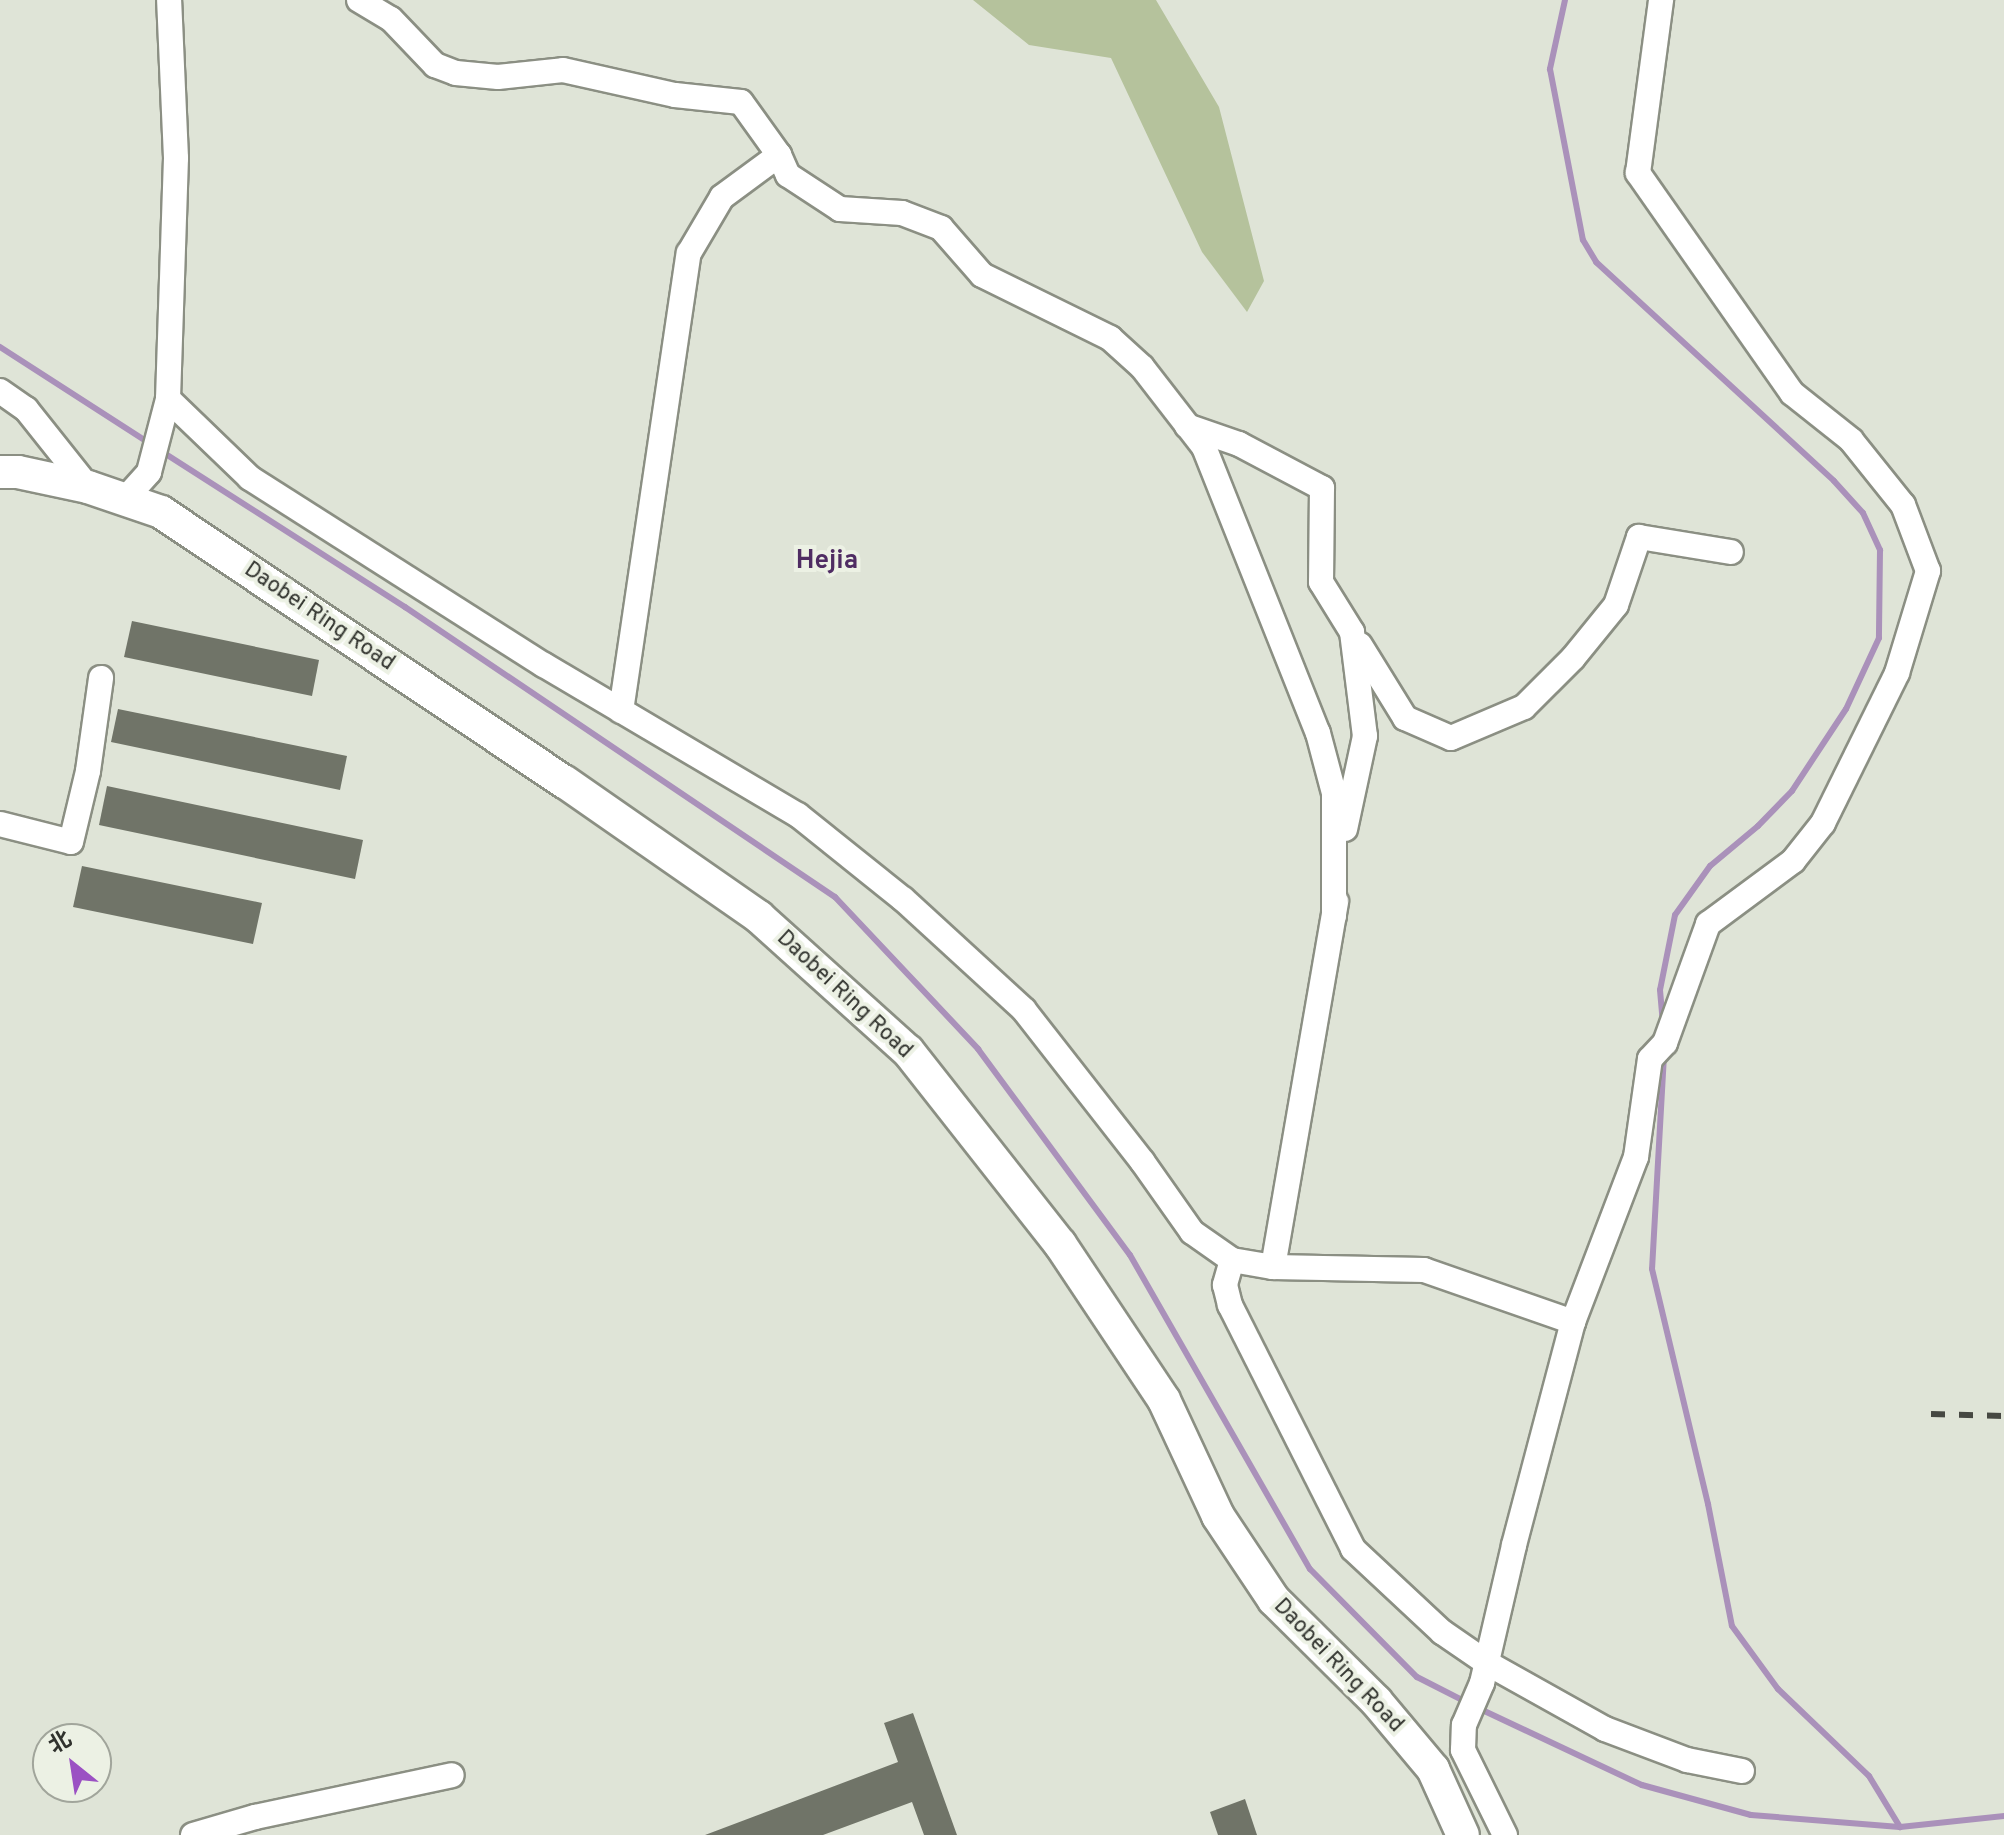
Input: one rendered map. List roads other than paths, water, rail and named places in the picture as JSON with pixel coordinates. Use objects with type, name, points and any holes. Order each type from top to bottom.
[{"type":"street","points":[[125,499],[149,472],[166,407],[176,158],[169,0]]},
{"type":"street","points":[[359,0],[391,19],[435,65],[456,73],[498,77],[563,70],[675,95],[741,102],[779,155],[788,175],[840,209],[902,213],[941,228],[982,275],[1110,338],[1142,367],[1204,447],[1318,733],[1334,793],[1334,916]]},
{"type":"street","points":[[1505,1835],[1463,1750],[1468,1716],[1484,1673],[1573,1322],[1636,1157],[1650,1059],[1665,1043],[1708,924],[1793,861],[1823,823],[1897,673],[1928,571],[1903,505],[1851,440],[1792,393],[1638,173],[1661,0]]},
{"type":"street","points":[[621,711],[689,253],[722,197],[779,155]]},
{"type":"street","points":[[0,391],[26,409],[88,487]]},
{"type":"street","points":[[166,407],[250,478],[621,711],[798,815],[903,899],[1024,1010],[1142,1161],[1192,1232],[1232,1260],[1273,1267],[1424,1270],[1573,1322]]},
{"type":"street","points":[[1187,426],[1239,444],[1322,488],[1321,582],[1405,718],[1451,738],[1524,707],[1573,658],[1616,605],[1639,537],[1731,552]]},
{"type":"street","name":"Daobei Ring Road","points":[[0,472],[18,472],[88,487],[161,512],[565,782],[759,917],[908,1051],[1069,1257],[1164,1400],[1218,1516],[1274,1600],[1376,1701],[1433,1769],[1463,1835]]},
{"type":"street","points":[[1273,1267],[1334,916],[1345,825],[1365,736],[1352,632]]},
{"type":"street","points":[[0,824],[71,842],[88,771],[101,678]]},
{"type":"street","points":[[1232,1260],[1225,1285],[1230,1305],[1353,1549],[1484,1673],[1605,1729],[1687,1760],[1742,1771]]},
{"type":"street","points":[[193,1835],[258,1826],[452,1775]]},
{"type":"waterway","points":[[1565,0],[1550,69],[1583,240],[1596,262],[1834,481],[1863,513],[1880,550],[1879,638],[1846,709],[1792,791],[1758,826],[1710,866],[1675,915],[1660,990],[1663,1023]]},
{"type":"waterway","points":[[0,347],[152,445]]},
{"type":"waterway","points":[[161,451],[405,607],[835,897],[978,1049],[1130,1255],[1310,1569],[1417,1677],[1468,1703]]},
{"type":"waterway","points":[[1664,1055],[1652,1269],[1708,1504],[1732,1626],[1778,1689],[1869,1776],[1900,1827]]},
{"type":"waterway","points":[[1478,1708],[1642,1785],[1751,1815],[1900,1827],[2004,1816]]},
{"type":"railway","points":[[1931,1414],[2004,1416]]},
{"type":"district","name":"Hejia","points":[[827,562]]}]
